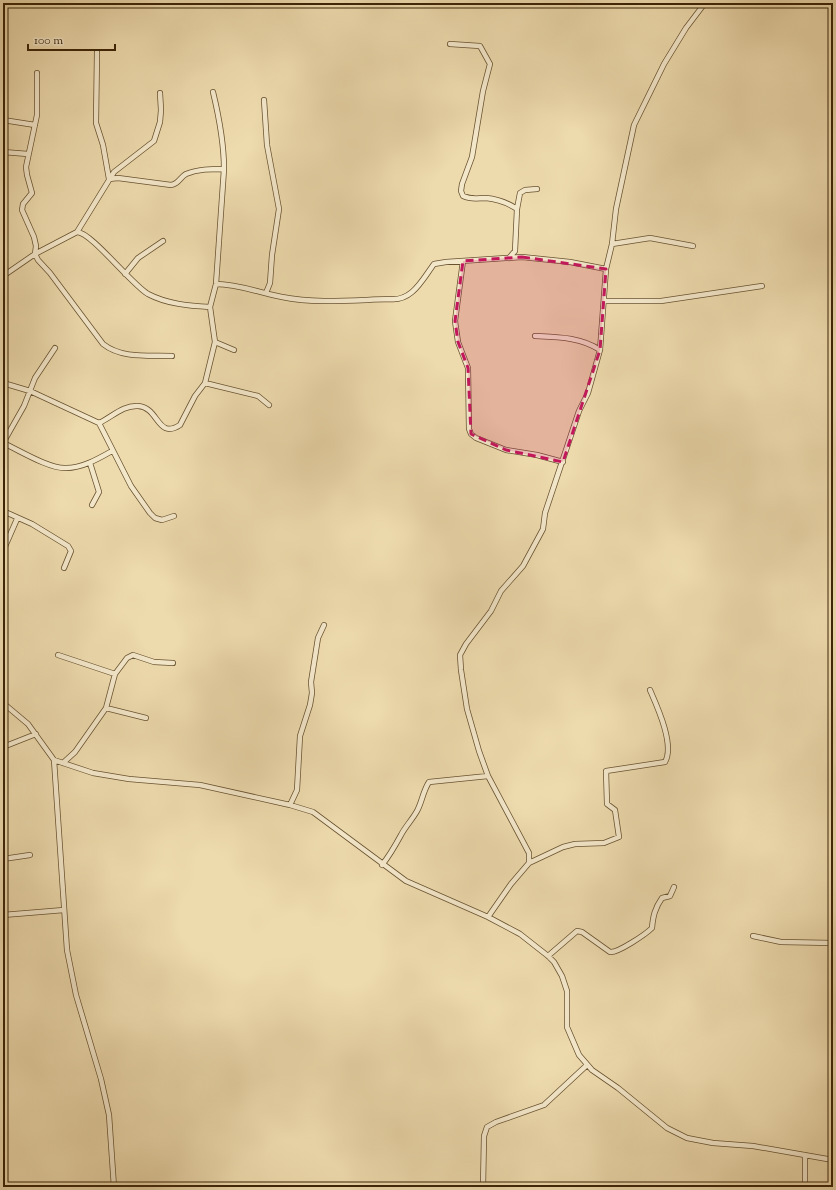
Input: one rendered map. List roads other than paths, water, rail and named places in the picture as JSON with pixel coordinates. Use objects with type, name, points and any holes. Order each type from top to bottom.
[{"type":"street","points":[[529,863],[529,853],[523,838],[488,776],[467,709],[460,655],[466,644],[491,611],[501,591],[523,566],[543,529],[545,512],[579,411],[588,393],[600,350],[606,269],[612,244],[616,209],[634,125],[664,64],[686,28],[705,3]]},
{"type":"street","points":[[450,44],[480,46],[490,64],[484,82],[472,157],[464,175],[461,191],[464,196],[470,199],[484,198],[497,200],[510,204],[517,209]]},
{"type":"street","points":[[97,52],[96,123],[103,145],[110,179]]},
{"type":"street","points":[[37,73],[37,115],[28,154],[27,175],[32,193],[23,204],[22,210],[34,237],[36,246],[35,254],[38,260],[50,273],[103,344],[110,350],[119,354],[172,356]]},
{"type":"street","points":[[99,423],[121,410],[139,406],[152,412],[164,428],[169,430],[176,428],[180,425],[195,396],[205,384],[215,342],[210,307],[216,284],[224,169],[224,152],[220,122],[213,92]]},
{"type":"street","points":[[3,276],[35,254],[77,232],[114,172],[154,141],[160,122],[160,93]]},
{"type":"street","points":[[264,100],[267,145],[279,209],[272,255],[270,283],[266,293]]},
{"type":"street","points":[[3,120],[35,125]]},
{"type":"street","points":[[3,152],[28,154]]},
{"type":"street","points":[[110,179],[118,178],[171,185],[176,184],[184,175],[204,168],[224,169]]},
{"type":"street","points":[[509,258],[515,251],[517,209],[522,192],[525,190],[537,189]]},
{"type":"street","points":[[77,232],[87,235],[124,274],[149,294],[184,306],[210,307]]},
{"type":"street","points":[[612,244],[650,238],[693,246]]},
{"type":"street","points":[[124,274],[138,258],[163,241]]},
{"type":"street","points":[[515,251],[522,257]]},
{"type":"street","points":[[216,284],[229,284],[283,298],[325,300],[397,300],[408,296],[421,283],[434,264],[522,257],[570,262],[606,269]]},
{"type":"street","points":[[463,261],[456,321],[458,342],[468,368],[469,429],[471,434],[476,438],[506,450],[538,455],[563,462]]},
{"type":"street","points":[[604,302],[661,301],[762,286]]},
{"type":"street","points":[[535,336],[557,337],[583,341],[600,350]]},
{"type":"street","points":[[215,342],[234,350]]},
{"type":"street","points":[[55,348],[34,378],[24,406],[3,443],[48,464],[65,468],[90,463],[112,451]]},
{"type":"street","points":[[3,383],[30,391],[99,423],[131,486],[150,513],[155,518],[162,520],[174,516]]},
{"type":"street","points":[[205,384],[258,396],[269,405]]},
{"type":"street","points":[[90,463],[99,492],[92,505]]},
{"type":"street","points":[[3,511],[17,519],[32,524],[68,546],[71,551],[64,568]]},
{"type":"street","points":[[3,551],[17,519]]},
{"type":"street","points":[[290,804],[297,790],[300,736],[310,704],[312,693],[311,682],[318,638],[324,625]]},
{"type":"street","points":[[58,655],[115,674]]},
{"type":"street","points":[[63,762],[75,752],[106,708],[115,674],[127,658],[133,656],[154,662],[173,663]]},
{"type":"street","points":[[488,917],[511,884],[529,863],[563,847],[575,844],[604,843],[619,837],[615,810],[607,804],[606,771],[656,765],[665,762],[667,758],[668,750],[664,729],[650,690]]},
{"type":"street","points":[[3,703],[28,724],[54,760],[67,950],[76,995],[101,1079],[109,1115],[114,1187]]},
{"type":"street","points":[[106,708],[146,718]]},
{"type":"street","points":[[3,747],[36,734]]},
{"type":"street","points":[[54,760],[93,773],[129,780],[200,785],[290,804],[314,812],[382,865],[406,881],[488,917],[520,934],[548,956],[554,962],[562,976],[567,991],[567,1027],[579,1055],[587,1065],[668,1128],[687,1138],[713,1143],[753,1146],[833,1160]]},
{"type":"street","points":[[382,865],[392,853],[401,835],[416,812],[422,799],[424,789],[429,782],[488,776]]},
{"type":"street","points":[[3,859],[30,856]]},
{"type":"street","points":[[548,956],[577,931],[582,932],[606,950],[615,953],[652,928],[655,909],[662,898],[670,896],[674,887]]},
{"type":"street","points":[[3,915],[64,910]]},
{"type":"street","points":[[753,936],[781,942],[833,943]]},
{"type":"street","points":[[483,1187],[484,1136],[488,1127],[496,1122],[544,1105],[587,1065]]},
{"type":"street","points":[[805,1155],[805,1187]]}]
